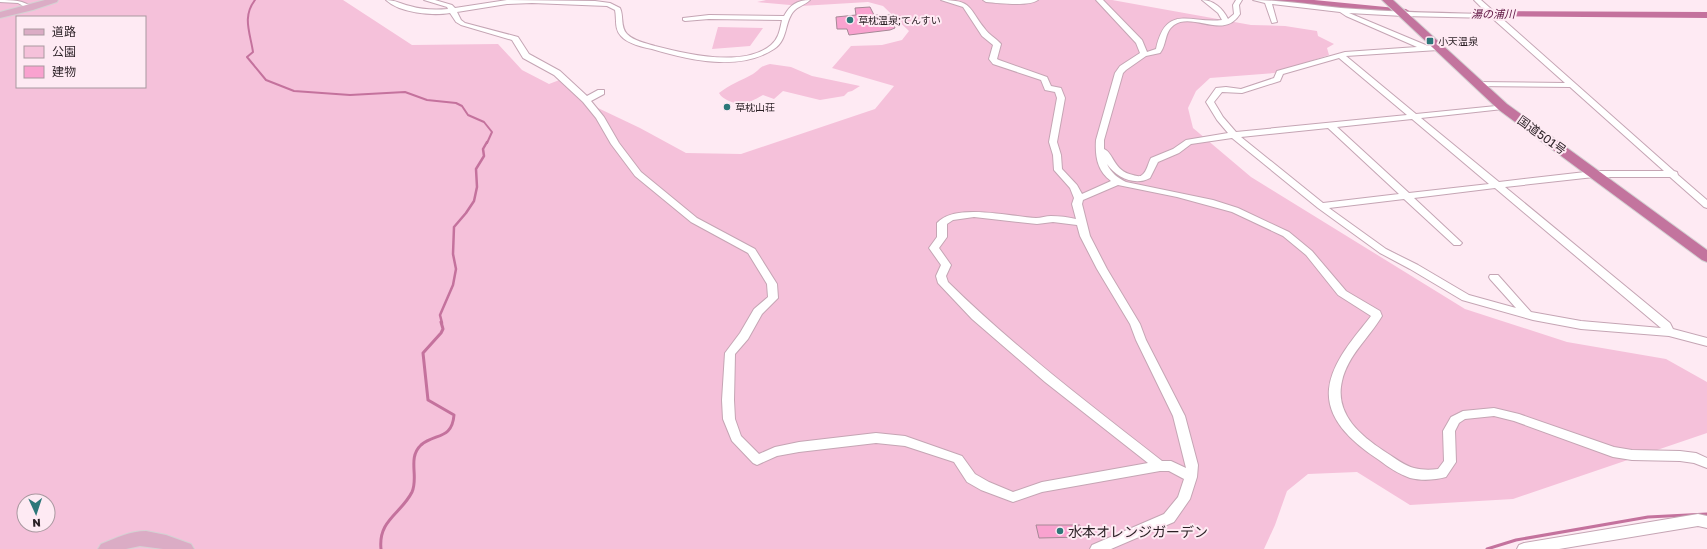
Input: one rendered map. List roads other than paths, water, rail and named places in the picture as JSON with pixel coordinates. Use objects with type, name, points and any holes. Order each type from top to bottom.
[{"type":"highway","name":"国道501号","points":[[1387,0],[1401,13],[1432,48],[1503,107],[1707,257]]},
{"type":"main road","points":[[0,15],[30,8],[54,0]]},
{"type":"main road","points":[[107,549],[133,539],[149,538],[185,549]]},
{"type":"street","points":[[0,0],[20,1],[26,3],[30,8]]},
{"type":"street","points":[[388,0],[416,11],[427,13],[454,12],[490,4],[517,2],[608,4],[618,9],[620,30],[626,37],[634,41],[684,56],[716,59],[751,56],[774,46],[781,34],[786,18],[791,9],[808,0]]},
{"type":"street","points":[[427,0],[450,6],[458,21],[463,24],[515,39],[526,56],[557,73],[586,100],[600,118],[615,144],[638,174],[694,220],[752,251],[772,284],[773,298],[758,312],[744,336],[730,353],[728,381],[729,419],[736,438],[757,460],[775,452],[799,447],[876,438],[905,441],[958,459],[971,478],[985,486],[1013,497],[1042,487],[1160,466],[1171,466],[1191,477]]},
{"type":"street","points":[[944,0],[965,6],[970,11],[977,24],[985,34],[997,44],[993,59],[996,62],[1044,79],[1048,88],[1058,90],[1061,98],[1053,142],[1057,155],[1058,170],[1064,179],[1074,187],[1079,198],[1077,204],[1080,222],[1085,236],[1102,269],[1135,324],[1141,340],[1179,416],[1192,465],[1191,477],[1184,499],[1169,518],[1097,549]]},
{"type":"street","points":[[986,0],[1013,2],[1035,0]]},
{"type":"street","points":[[1099,0],[1139,42],[1144,54]]},
{"type":"street","points":[[1205,0],[1221,12],[1227,23]]},
{"type":"street","points":[[1239,0],[1236,5],[1237,14],[1233,20],[1227,23],[1175,22],[1169,26],[1163,35],[1159,50],[1155,53],[1144,54],[1123,68],[1119,73],[1100,140],[1099,150],[1102,164],[1105,172],[1118,182],[1210,202],[1235,210],[1286,234],[1310,253],[1329,279],[1342,293],[1357,304],[1376,314],[1377,316],[1360,339],[1338,374],[1335,390],[1338,408],[1347,428],[1359,439],[1409,472],[1427,476],[1442,473],[1450,462],[1449,432],[1455,420],[1463,414],[1494,412],[1613,452],[1632,456],[1680,456],[1696,458],[1707,463]]},
{"type":"street","points":[[1256,0],[1341,10],[1493,15]]},
{"type":"street","points":[[1477,0],[1707,205]]},
{"type":"street","points":[[1268,1],[1274,22]]},
{"type":"street","points":[[1341,10],[1348,15],[1432,48]]},
{"type":"street","points":[[685,19],[709,17],[786,18]]},
{"type":"street","points":[[1432,48],[1340,55],[1280,73],[1278,79],[1242,91],[1226,89],[1219,90],[1210,102],[1220,118],[1234,135],[1321,206],[1383,252],[1414,267],[1466,298],[1527,314],[1581,325],[1669,332],[1707,342]]},
{"type":"street","points":[[1340,55],[1666,326],[1669,332]]},
{"type":"street","points":[[1477,84],[1571,85]]},
{"type":"street","points":[[586,100],[601,92]]},
{"type":"street","points":[[1099,150],[1104,152],[1113,168],[1122,174],[1141,179],[1147,176],[1154,160],[1176,151],[1189,142],[1234,135],[1503,107]]},
{"type":"street","points":[[1330,125],[1457,243]]},
{"type":"street","points":[[1321,206],[1594,174],[1674,174]]},
{"type":"street","points":[[1079,198],[1118,182]]},
{"type":"street","points":[[1080,222],[1055,218],[1037,221],[981,215],[964,215],[947,218],[942,223],[944,235],[942,241],[934,248],[946,265],[941,276],[943,283],[976,316],[1049,379],[1160,466]]},
{"type":"street","points":[[1494,277],[1527,314]]},
{"type":"street","points":[[1524,549],[1698,520],[1707,522]]},
{"type":"waterway","points":[[255,0],[251,6],[248,19],[253,52],[247,57],[266,80],[294,91],[350,95],[405,92],[427,100],[456,103],[462,106],[468,115],[484,122],[492,132],[487,143]]},
{"type":"waterway","name":"湯の浦川","points":[[1280,0],[1406,12]]},
{"type":"waterway","name":"湯の浦川","points":[[1475,14],[1707,15]]},
{"type":"waterway","points":[[442,323],[440,315],[453,285],[456,269],[453,254],[454,227],[474,201],[477,187],[476,169],[484,156],[483,149],[487,142]]},
{"type":"waterway","points":[[381,549],[383,531],[391,518],[412,492],[414,486],[414,462],[417,450],[426,441],[442,435],[450,429],[453,423],[454,415],[428,400],[423,353],[441,333],[443,329],[441,322]]},
{"type":"waterway","points":[[1487,549],[1516,540],[1648,517],[1707,514]]},
{"type":"place","name":"草枕温泉;てんすい","points":[[850,20]]},
{"type":"place","name":"小天温泉","points":[[1430,41]]},
{"type":"place","name":"草枕山荘","points":[[727,107]]},
{"type":"place","name":"水本オレンジガーデン","points":[[1060,531]]}]
